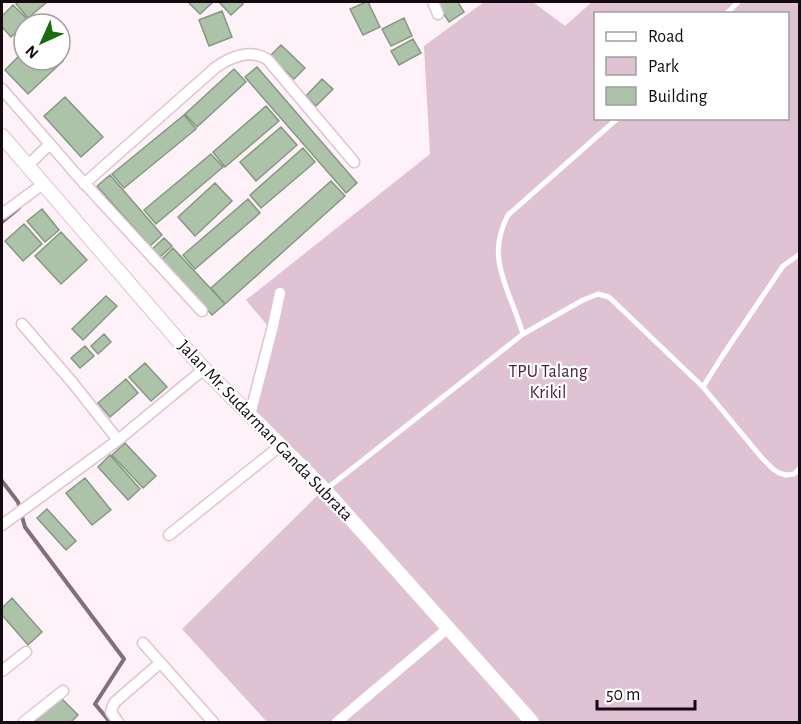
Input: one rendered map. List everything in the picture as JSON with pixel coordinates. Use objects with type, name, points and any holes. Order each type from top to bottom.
[{"type":"street","points":[[433,2],[438,15]]},
{"type":"street","points":[[84,184],[221,64],[232,58],[249,54],[268,60],[354,162]]},
{"type":"street","points":[[2,89],[84,184],[202,311]]},
{"type":"street","name":"Jalan Mr. Sudarman Ganda Subrata","points":[[2,136],[204,369],[325,490],[532,723]]},
{"type":"street","points":[[27,166],[50,144]]},
{"type":"street","points":[[2,214],[43,184]]},
{"type":"street","points":[[250,415],[280,293]]},
{"type":"street","points":[[22,324],[118,440]]},
{"type":"street","points":[[5,522],[118,440],[204,369]]},
{"type":"street","points":[[169,535],[280,446]]},
{"type":"street","points":[[337,723],[448,628]]},
{"type":"street","points":[[144,644],[213,723]]},
{"type":"street","points":[[4,665],[26,652]]},
{"type":"street","points":[[118,723],[111,712],[115,702],[160,663]]},
{"type":"street","points":[[24,723],[63,691]]},
{"type":"lane","points":[[523,334],[501,273],[497,254],[502,227],[508,215],[616,120]]},
{"type":"lane","points":[[703,387],[783,266],[800,254]]},
{"type":"lane","points":[[325,490],[523,334],[598,294],[609,297],[703,387],[773,469],[786,475],[794,474],[800,468]]},
{"type":"green space","name":"TPU Talang Krikil","points":[[484,2],[533,2],[565,26],[592,2],[799,2],[799,722],[267,722],[182,629],[321,492],[257,412],[272,331],[246,300],[430,154],[424,46]]},
{"type":"building","points":[[19,2],[47,2],[35,12],[23,12],[16,4]]},
{"type":"building","points":[[188,2],[213,2],[200,14]]},
{"type":"building","points":[[219,2],[241,2],[243,4],[231,15]]},
{"type":"building","points":[[366,2],[380,27],[363,35],[350,9]]},
{"type":"building","points":[[436,2],[458,2],[464,12],[449,22]]},
{"type":"building","points":[[13,5],[20,12],[12,12],[11,37],[2,27],[2,16]]},
{"type":"building","points":[[222,11],[232,37],[209,46],[199,20]]},
{"type":"building","points":[[404,18],[412,36],[391,46],[382,29]]},
{"type":"building","points":[[413,39],[421,53],[399,65],[391,51]]},
{"type":"building","points":[[281,45],[305,68],[294,79],[270,56]]},
{"type":"building","points":[[12,63],[12,72],[51,72],[28,94],[5,70]]},
{"type":"building","points":[[257,67],[357,183],[346,193],[245,77]]},
{"type":"building","points":[[234,69],[246,82],[197,127],[185,114]]},
{"type":"building","points":[[322,79],[333,89],[316,106],[306,96]]},
{"type":"building","points":[[65,97],[103,137],[81,157],[44,116]]},
{"type":"building","points":[[266,106],[279,121],[225,167],[213,152]]},
{"type":"building","points":[[184,115],[196,129],[124,188],[112,174]]},
{"type":"building","points":[[281,127],[297,145],[256,181],[240,162]]},
{"type":"building","points":[[303,148],[315,162],[261,208],[250,195]]},
{"type":"building","points":[[211,154],[223,167],[156,224],[144,210]]},
{"type":"building","points":[[110,175],[162,235],[150,246],[97,186]]},
{"type":"building","points":[[331,181],[345,196],[225,304],[211,288]]},
{"type":"building","points":[[215,183],[232,201],[195,236],[178,217]]},
{"type":"building","points":[[248,199],[260,213],[195,269],[183,255]]},
{"type":"building","points":[[42,209],[59,230],[45,242],[27,221]]},
{"type":"building","points":[[24,224],[42,244],[23,261],[5,241]]},
{"type":"building","points":[[61,232],[87,260],[61,284],[35,256]]},
{"type":"building","points":[[164,238],[172,246],[158,259],[150,251]]},
{"type":"building","points":[[173,248],[225,304],[212,315],[161,260]]},
{"type":"building","points":[[106,296],[117,306],[83,340],[72,329]]},
{"type":"building","points":[[104,334],[111,342],[98,354],[91,346]]},
{"type":"building","points":[[85,346],[94,356],[80,368],[71,358]]},
{"type":"building","points":[[145,363],[167,387],[151,401],[129,377]]},
{"type":"building","points":[[126,379],[138,393],[110,417],[98,403]]},
{"type":"building","points":[[125,443],[156,476],[143,488],[112,455]]},
{"type":"building","points":[[110,455],[140,489],[128,500],[98,467]]},
{"type":"building","points":[[85,478],[111,510],[92,525],[66,493]]},
{"type":"building","points":[[47,509],[76,541],[66,550],[37,518]]},
{"type":"building","points":[[12,598],[42,632],[28,645],[2,615],[2,608]]},
{"type":"building","points":[[60,697],[78,715],[71,722],[38,722],[36,720]]},
{"type":"waterway","points":[[2,222],[19,208]]},
{"type":"waterway","points":[[2,481],[18,502],[25,527],[124,659],[95,704],[110,722]]}]
